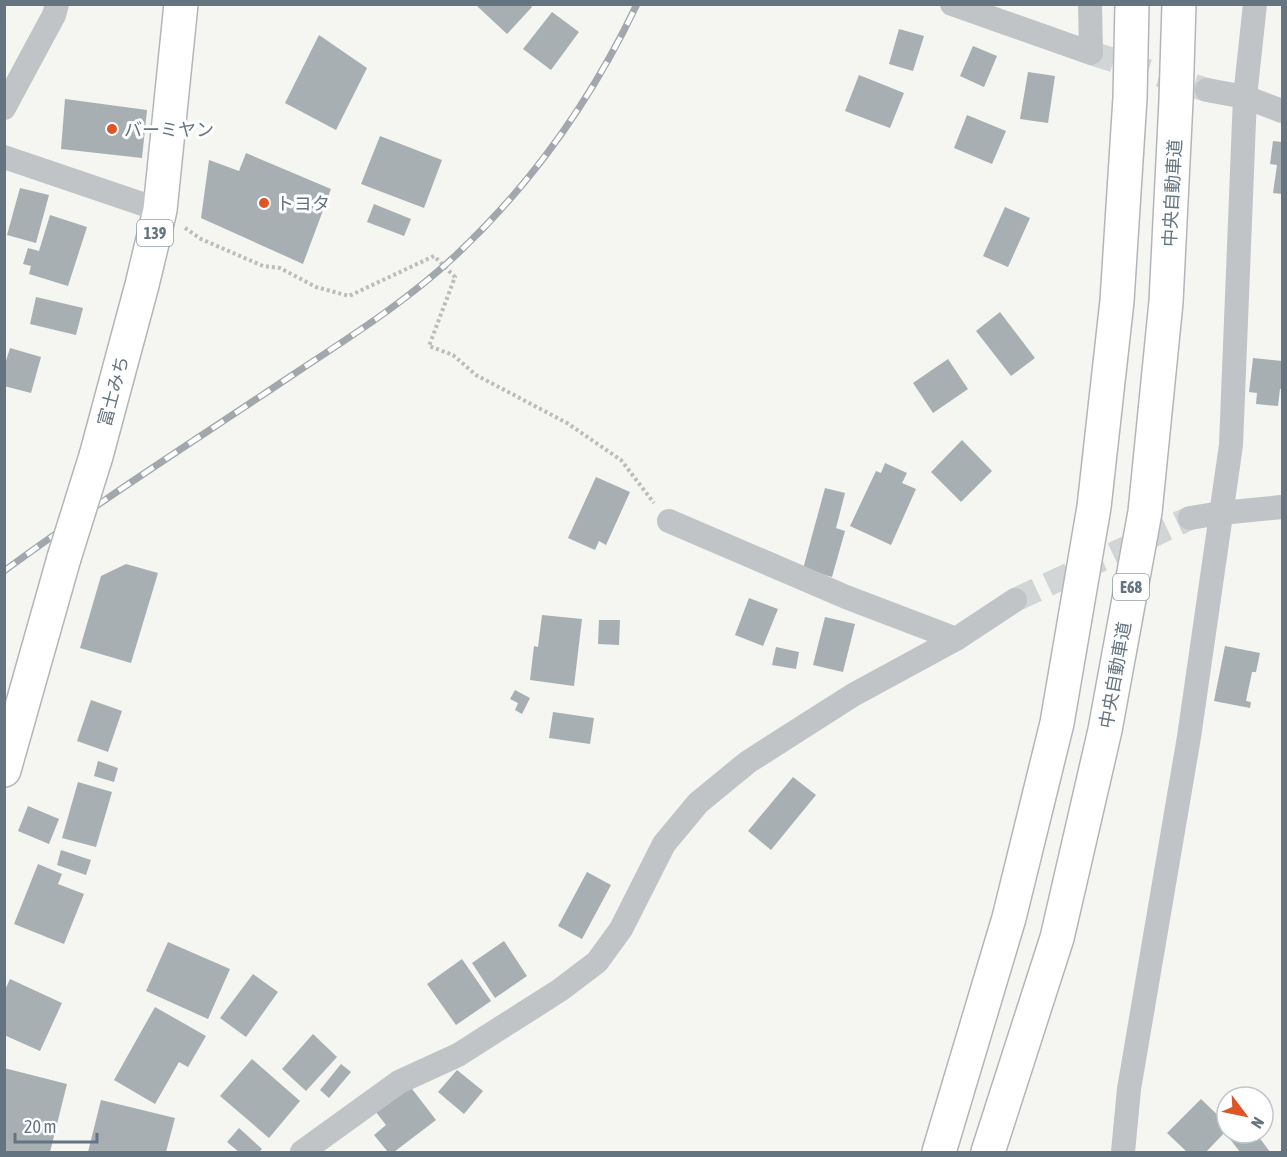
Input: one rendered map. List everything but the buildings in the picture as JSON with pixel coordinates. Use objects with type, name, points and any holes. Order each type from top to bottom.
[{"type":"highway","name":"富士みち","points":[[4,770],[64,558],[96,456],[160,210],[181,4]]},
{"type":"highway","points":[[939,1152],[1009,918],[1057,723],[1094,507],[1117,301],[1130,98],[1132,4]]},
{"type":"highway","name":"中央自動車道","points":[[988,1152],[1057,938],[1106,730],[1145,512],[1166,302],[1179,4]]},
{"type":"street","points":[[4,108],[54,15],[57,4]]},
{"type":"street","points":[[952,4],[1091,53],[1090,4]]},
{"type":"street","points":[[1123,1152],[1129,1089],[1189,737],[1231,445],[1245,97],[1255,4]]},
{"type":"street","points":[[1207,90],[1245,97],[1282,111]]},
{"type":"street","points":[[4,158],[160,210]]},
{"type":"street","points":[[1190,518],[1282,507]]},
{"type":"street","points":[[669,521],[846,597],[956,639]]},
{"type":"street","points":[[302,1152],[399,1082],[458,1055],[552,995],[597,962],[621,929],[664,844],[698,803],[748,762],[853,695],[956,639],[1015,600]]},
{"type":"path","points":[[160,210],[201,239],[263,266],[280,268],[316,287],[349,297],[434,256],[455,277],[429,345],[453,355],[476,375],[567,423],[621,459],[669,521]]},
{"type":"tunnel","points":[[1091,53],[1207,90]]},
{"type":"tunnel","points":[[1015,600],[1190,518]]},
{"type":"railway","points":[[4,571],[111,495],[376,319],[417,289],[455,256],[509,200],[558,139],[600,73],[637,4]]},
{"type":"place","name":"バーミヤン","points":[[112,129]]},
{"type":"place","name":"トヨタ","points":[[264,203]]}]
